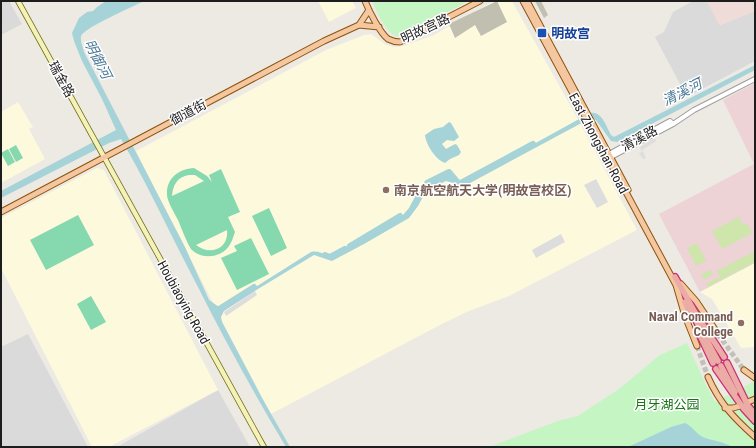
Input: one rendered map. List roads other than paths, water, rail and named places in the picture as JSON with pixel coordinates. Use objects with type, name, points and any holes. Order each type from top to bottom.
[{"type":"highway","points":[[676,277],[718,360],[676,285]]},
{"type":"highway","points":[[755,414],[722,366],[738,396],[755,420]]},
{"type":"main road","name":"瑞金路","points":[[18,1],[105,157]]},
{"type":"main road","name":"明故宫路","points":[[365,1],[379,27],[387,38],[400,42],[480,1]]},
{"type":"main road","name":"East Zhongshan Road","points":[[523,1],[676,277],[696,301],[718,334]]},
{"type":"main road","name":"East Zhongshan Road","points":[[527,1],[676,285],[685,316],[697,346]]},
{"type":"main road","points":[[369,10],[359,25],[379,27]]},
{"type":"main road","name":"御道街","points":[[1,212],[324,41],[359,25]]},
{"type":"main road","name":"Houbiaoying Road","points":[[105,157],[264,447]]},
{"type":"main road","points":[[744,370],[755,378]]},
{"type":"main road","points":[[708,377],[725,408],[755,437]]},
{"type":"main road","points":[[748,404],[755,399]]},
{"type":"main road","points":[[725,408],[740,406]]},
{"type":"street","name":"清溪路","points":[[609,156],[673,124],[694,110],[755,79]]},
{"type":"water","points":[[106,1],[144,1],[120,12],[84,32],[81,36],[81,42],[84,52],[185,247],[209,300],[219,307],[224,307],[311,252],[333,256],[390,224],[402,216],[409,208],[417,193],[431,182],[444,176],[450,176],[460,183],[590,113],[598,114],[601,117],[611,135],[614,137],[755,65],[755,70],[617,142],[611,141],[596,120],[589,119],[459,189],[455,187],[453,183],[446,181],[433,187],[425,193],[409,218],[332,261],[314,255],[224,311],[221,317],[222,322],[290,447],[286,447],[230,348],[121,139],[109,143],[1,198],[1,191],[116,130],[82,61],[72,33],[79,18],[87,12],[93,11]]},
{"type":"water","points":[[449,122],[459,137],[454,141],[447,140],[442,144],[446,149],[455,144],[461,152],[459,155],[445,163],[438,159],[432,152],[425,135],[434,129],[443,127]]},
{"type":"water","points":[[685,423],[702,437],[732,447],[628,447],[671,427]]},
{"type":"waterway","points":[[421,193],[427,183],[449,172],[459,184],[533,144]]},
{"type":"waterway","points":[[350,246],[400,216]]},
{"type":"waterway","points":[[325,255],[330,257],[345,249]]},
{"type":"waterway","points":[[216,311],[254,287]]},
{"type":"tunnel","points":[[718,334],[744,370]]},
{"type":"tunnel","points":[[697,346],[708,377]]},
{"type":"place","name":"明故宫","points":[[542,33]]},
{"type":"place","name":"南京航空航天大学(明故宫校区)","points":[[386,190]]},
{"type":"place","name":"Naval Command College","points":[[741,323]]},
{"type":"water label","name":"明御河","points":[[98,59]]},
{"type":"water label","name":"清溪河","points":[[682,92]]},
{"type":"park label","name":"月牙湖公园","points":[[667,404]]}]
